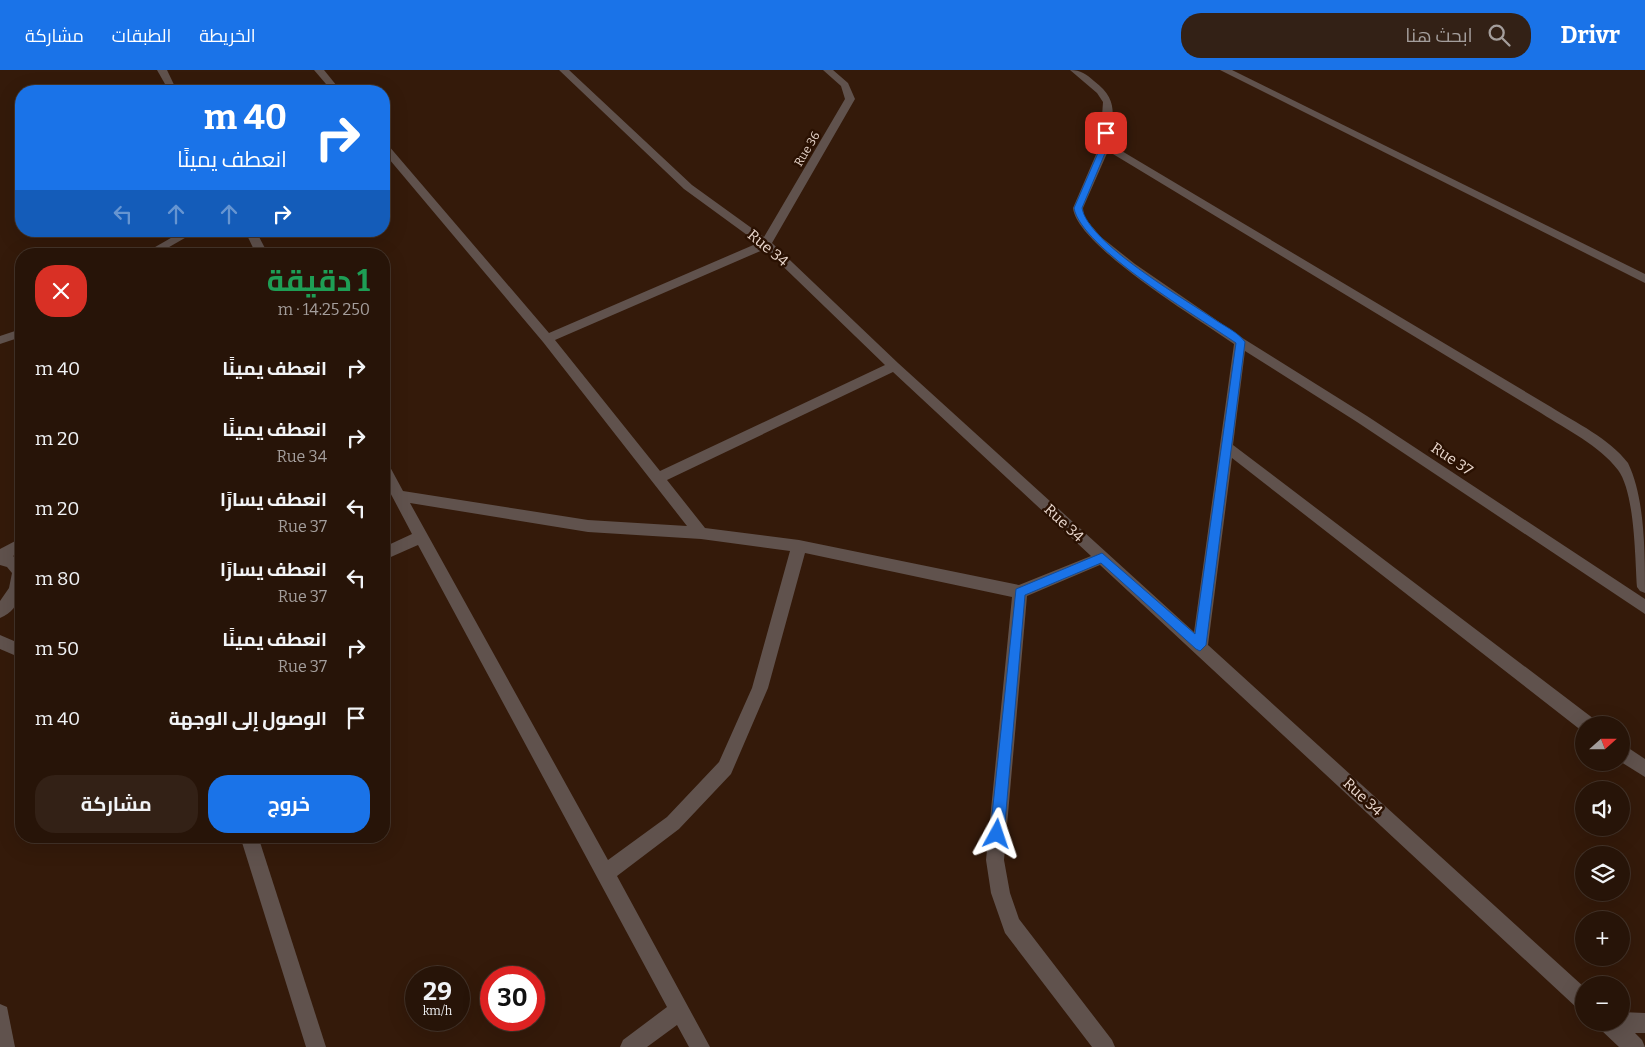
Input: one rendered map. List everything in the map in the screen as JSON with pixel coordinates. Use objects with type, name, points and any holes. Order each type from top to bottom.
[{"type":"street","points":[[162,70],[170,85]]},
{"type":"street","points":[[319,70],[332,85]]},
{"type":"street","name":"Rue 34","points":[[564,70],[688,186],[766,244],[894,366],[1102,558],[1200,645],[1575,993]]},
{"type":"street","name":"Rue 36","points":[[766,244],[850,99],[845,85],[828,70]]},
{"type":"street","name":"Rue 37","points":[[1075,70],[1101,91],[1108,102],[1105,146],[1078,208],[1079,217],[1097,239],[1131,267],[1240,342],[1362,419],[1645,607]]},
{"type":"street","points":[[1225,70],[1645,279]]},
{"type":"street","points":[[1105,146],[1546,410],[1593,441],[1623,468],[1633,490],[1645,587]]},
{"type":"street","points":[[390,154],[547,339],[701,533]]},
{"type":"street","points":[[159,248],[181,237]]},
{"type":"street","points":[[547,339],[766,244]]},
{"type":"street","points":[[0,340],[15,335]]},
{"type":"street","points":[[1200,645],[1240,342]]},
{"type":"street","points":[[657,478],[894,366]]},
{"type":"street","points":[[1227,447],[1576,716]]},
{"type":"street","points":[[390,480],[700,1047]]},
{"type":"street","points":[[399,496],[588,526],[701,533],[799,546],[1020,592],[1102,558]]},
{"type":"street","points":[[390,551],[421,537]]},
{"type":"street","points":[[605,873],[673,823],[725,768],[760,688],[799,546]]},
{"type":"street","points":[[0,557],[15,548]]},
{"type":"street","points":[[0,557],[15,565]]},
{"type":"street","points":[[0,611],[10,601],[15,592]]},
{"type":"street","points":[[1020,592],[994,860],[996,880],[1002,904],[1012,926],[1105,1047]]},
{"type":"street","points":[[0,642],[15,648]]},
{"type":"street","points":[[1630,758],[1645,769]]},
{"type":"street","points":[[251,843],[316,1047]]},
{"type":"street","points":[[630,1047],[680,1010]]},
{"type":"street","points":[[0,1014],[5,1047]]},
{"type":"street","points":[[1630,1022],[1645,1023]]},
{"type":"street","points":[[1617,1031],[1635,1047]]},
{"type":"route","points":[[997,834],[1020,592],[1102,558],[1200,645],[1240,342],[1131,267],[1097,239],[1079,217],[1078,208],[1105,146],[1106,133]]}]
